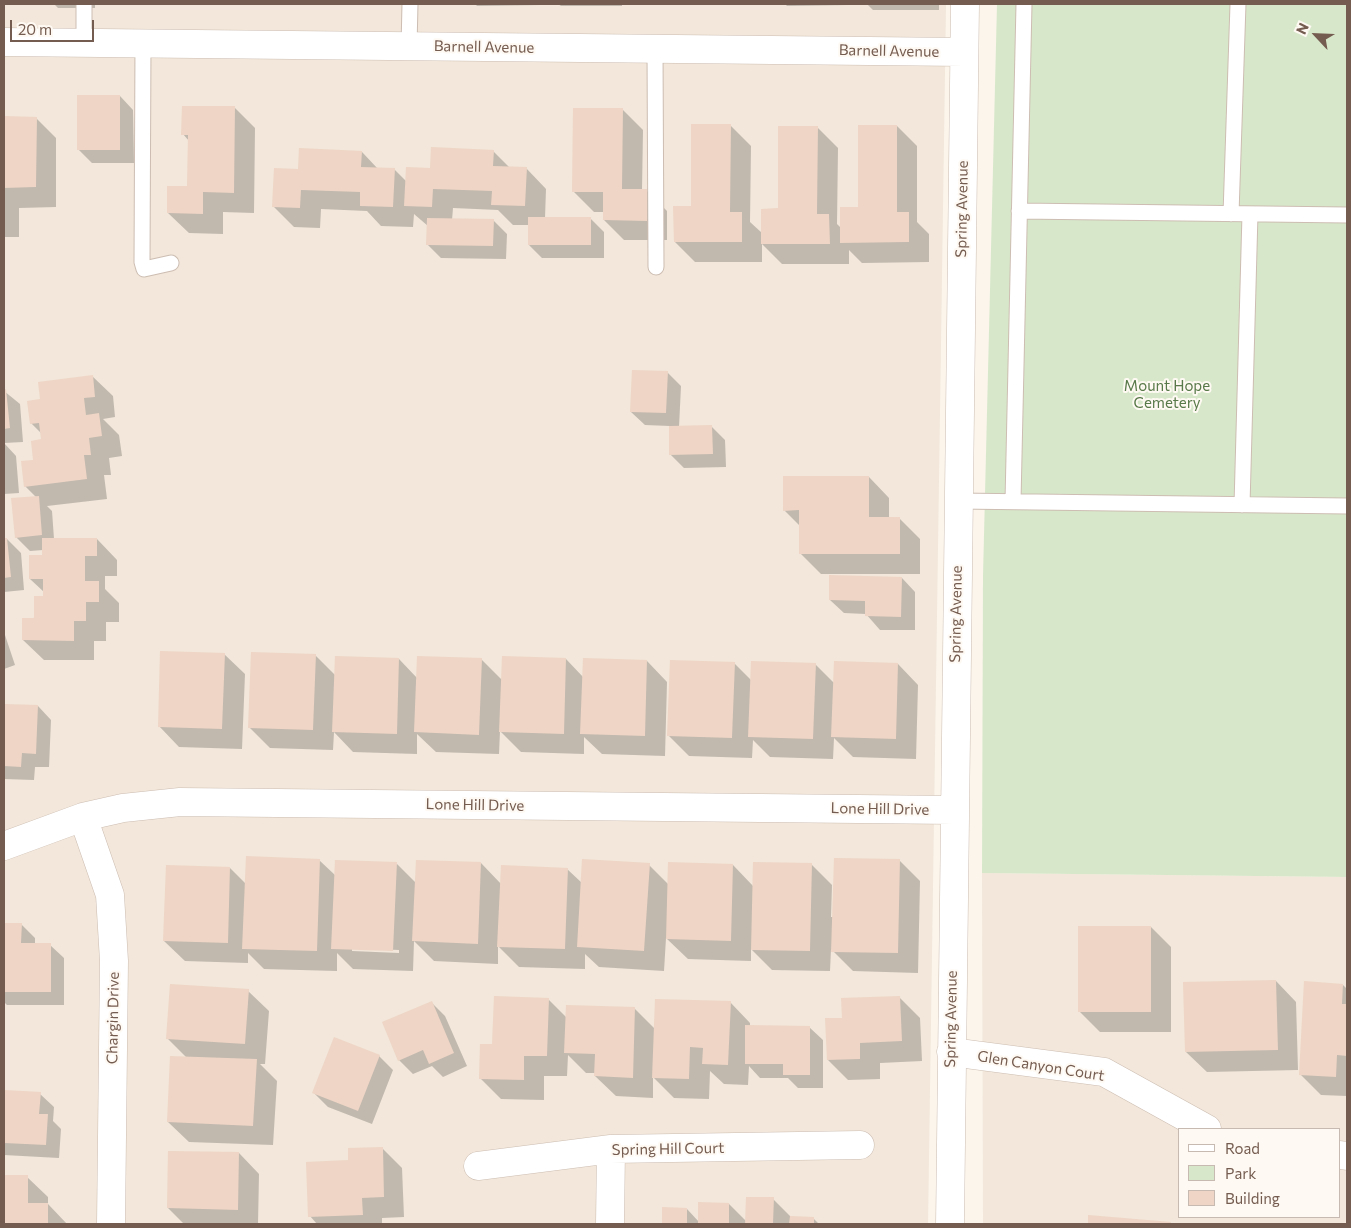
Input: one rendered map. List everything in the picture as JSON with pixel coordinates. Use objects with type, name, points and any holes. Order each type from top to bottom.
[{"type":"street","name":"Spring Avenue","points":[[950,1224],[965,4]]},
{"type":"street","name":"Barnell Avenue","points":[[4,42],[964,52]]},
{"type":"street","name":"Lone Hill Drive","points":[[4,846],[82,817],[123,808],[180,802],[954,810]]},
{"type":"street","name":"Chargin Drive","points":[[82,817],[110,895],[114,961],[111,1224]]},
{"type":"street","name":"Glen Canyon Court","points":[[951,1052],[1104,1072],[1206,1128]]},
{"type":"street","name":"Spring Hill Court","points":[[478,1166],[611,1149],[860,1145]]},
{"type":"street","points":[[610,1224],[611,1149]]},
{"type":"lane","points":[[84,4],[84,43]]},
{"type":"lane","points":[[409,47],[410,4]]},
{"type":"lane","points":[[1013,501],[1024,4]]},
{"type":"lane","points":[[1231,214],[1238,4]]},
{"type":"lane","points":[[143,44],[142,262],[144,269],[172,263]]},
{"type":"lane","points":[[656,49],[656,267]]},
{"type":"lane","points":[[1019,211],[1347,215]]},
{"type":"lane","points":[[1242,505],[1250,214]]},
{"type":"lane","points":[[958,500],[1347,506]]},
{"type":"shaded area","points":[[4,4],[946,4],[928,1224],[4,1224]]},
{"type":"shaded area","points":[[982,873],[1347,877],[1347,1224],[983,1224]]},
{"type":"green space","name":"Mount Hope Cemetery","points":[[997,4],[1347,4],[1347,877],[982,873],[983,576]]},
{"type":"building","points":[[77,95],[120,95],[120,150],[77,150]]},
{"type":"building","points":[[182,106],[235,106],[234,193],[203,192],[203,214],[167,213],[167,186],[187,186],[188,135],[181,135]]},
{"type":"building","points":[[573,108],[623,108],[622,189],[647,189],[647,221],[603,220],[603,192],[572,192]]},
{"type":"building","points":[[4,116],[37,117],[36,187],[4,188]]},
{"type":"building","points":[[691,124],[731,124],[730,212],[742,212],[742,242],[674,242],[673,206],[691,206]]},
{"type":"building","points":[[858,125],[897,125],[897,212],[909,212],[909,242],[840,243],[840,207],[858,207]]},
{"type":"building","points":[[778,126],[818,126],[817,214],[829,214],[830,244],[761,244],[761,209],[778,208]]},
{"type":"building","points":[[431,147],[494,150],[493,166],[527,167],[525,206],[491,205],[492,191],[433,189],[432,207],[404,206],[406,167],[430,168]]},
{"type":"building","points":[[299,148],[362,151],[361,167],[395,168],[393,207],[360,206],[360,192],[301,190],[300,208],[272,207],[274,168],[298,169]]},
{"type":"building","points":[[528,217],[591,217],[591,245],[528,245]]},
{"type":"building","points":[[427,218],[494,219],[493,246],[426,245]]},
{"type":"building","points":[[632,370],[668,371],[666,413],[630,412]]},
{"type":"building","points":[[93,375],[95,397],[84,398],[86,415],[99,413],[102,436],[89,438],[91,455],[84,455],[87,479],[24,487],[21,461],[33,460],[31,441],[41,439],[39,423],[30,424],[27,401],[40,399],[38,382]]},
{"type":"building","points":[[6,389],[10,428],[4,429],[4,390]]},
{"type":"building","points":[[712,425],[713,454],[669,455],[669,426]]},
{"type":"building","points":[[783,476],[869,476],[869,517],[900,517],[900,554],[799,554],[799,510],[783,511]]},
{"type":"building","points":[[39,496],[42,535],[15,538],[11,498]]},
{"type":"building","points":[[4,538],[7,538],[11,577],[4,578]]},
{"type":"building","points":[[42,538],[97,538],[97,556],[85,556],[85,581],[99,581],[99,602],[86,602],[86,621],[74,621],[74,641],[22,640],[22,618],[34,618],[34,596],[43,596],[43,579],[29,579],[29,555],[42,555]]},
{"type":"building","points":[[829,575],[902,577],[901,617],[865,616],[865,601],[829,600]]},
{"type":"building","points":[[160,651],[225,653],[222,729],[158,727]]},
{"type":"building","points":[[251,652],[316,654],[313,730],[248,728]]},
{"type":"building","points":[[335,656],[399,658],[397,734],[332,732]]},
{"type":"building","points":[[417,656],[482,658],[479,735],[414,732]]},
{"type":"building","points":[[502,656],[566,658],[564,734],[499,732]]},
{"type":"building","points":[[583,658],[647,660],[645,736],[580,734]]},
{"type":"building","points":[[670,660],[735,662],[732,738],[667,736]]},
{"type":"building","points":[[751,661],[816,663],[813,739],[748,737]]},
{"type":"building","points":[[834,661],[898,663],[896,739],[831,737]]},
{"type":"building","points":[[4,704],[38,705],[36,754],[22,753],[21,767],[4,766]]},
{"type":"building","points":[[246,856],[320,859],[317,951],[242,949]]},
{"type":"building","points":[[834,858],[900,859],[898,953],[831,952]]},
{"type":"building","points":[[582,859],[650,863],[644,951],[577,947]]},
{"type":"building","points":[[335,860],[397,862],[393,951],[331,949]]},
{"type":"building","points":[[416,860],[481,862],[478,944],[412,941]]},
{"type":"building","points":[[668,862],[733,864],[731,941],[666,939]]},
{"type":"building","points":[[753,862],[812,863],[810,951],[751,950]]},
{"type":"building","points":[[166,865],[230,867],[228,943],[163,941]]},
{"type":"building","points":[[501,865],[568,868],[565,949],[497,947]]},
{"type":"building","points":[[4,923],[22,923],[21,943],[51,943],[51,992],[4,992]]},
{"type":"building","points":[[1078,926],[1151,926],[1151,1012],[1078,1012]]},
{"type":"building","points":[[1276,980],[1278,1050],[1185,1052],[1183,982]]},
{"type":"building","points":[[1304,981],[1343,984],[1342,1004],[1347,1004],[1347,1056],[1337,1055],[1336,1077],[1299,1075]]},
{"type":"building","points":[[170,984],[249,989],[245,1044],[166,1039]]},
{"type":"building","points":[[494,996],[549,998],[547,1056],[524,1056],[524,1080],[479,1079],[480,1044],[492,1044]]},
{"type":"building","points":[[900,996],[902,1041],[860,1043],[860,1059],[827,1060],[825,1018],[842,1018],[841,998]]},
{"type":"building","points":[[655,999],[731,1001],[728,1065],[702,1064],[703,1048],[690,1047],[689,1079],[652,1078]]},
{"type":"building","points":[[432,1001],[454,1053],[429,1064],[423,1050],[398,1061],[382,1022]]},
{"type":"building","points":[[566,1005],[635,1007],[633,1078],[594,1076],[595,1054],[564,1053]]},
{"type":"building","points":[[745,1025],[810,1026],[810,1075],[783,1075],[783,1064],[745,1064]]},
{"type":"building","points":[[334,1037],[380,1055],[358,1111],[312,1093]]},
{"type":"building","points":[[170,1056],[257,1059],[253,1126],[167,1122]]},
{"type":"building","points":[[4,1090],[41,1092],[39,1114],[48,1114],[46,1145],[4,1143]]},
{"type":"building","points":[[383,1147],[384,1197],[362,1198],[363,1215],[308,1217],[306,1162],[348,1160],[348,1148]]},
{"type":"building","points":[[168,1151],[239,1152],[238,1210],[167,1208]]},
{"type":"building","points":[[4,1175],[28,1175],[28,1203],[48,1203],[48,1224],[4,1224]]},
{"type":"building","points":[[746,1197],[774,1197],[773,1224],[745,1224]]},
{"type":"building","points":[[698,1202],[729,1203],[729,1224],[698,1224]]},
{"type":"building","points":[[662,1207],[687,1208],[687,1224],[662,1224]]},
{"type":"building","points":[[1088,1215],[1171,1222],[1170,1224],[1088,1224]]},
{"type":"building","points":[[790,1216],[814,1217],[814,1224],[789,1224]]}]
